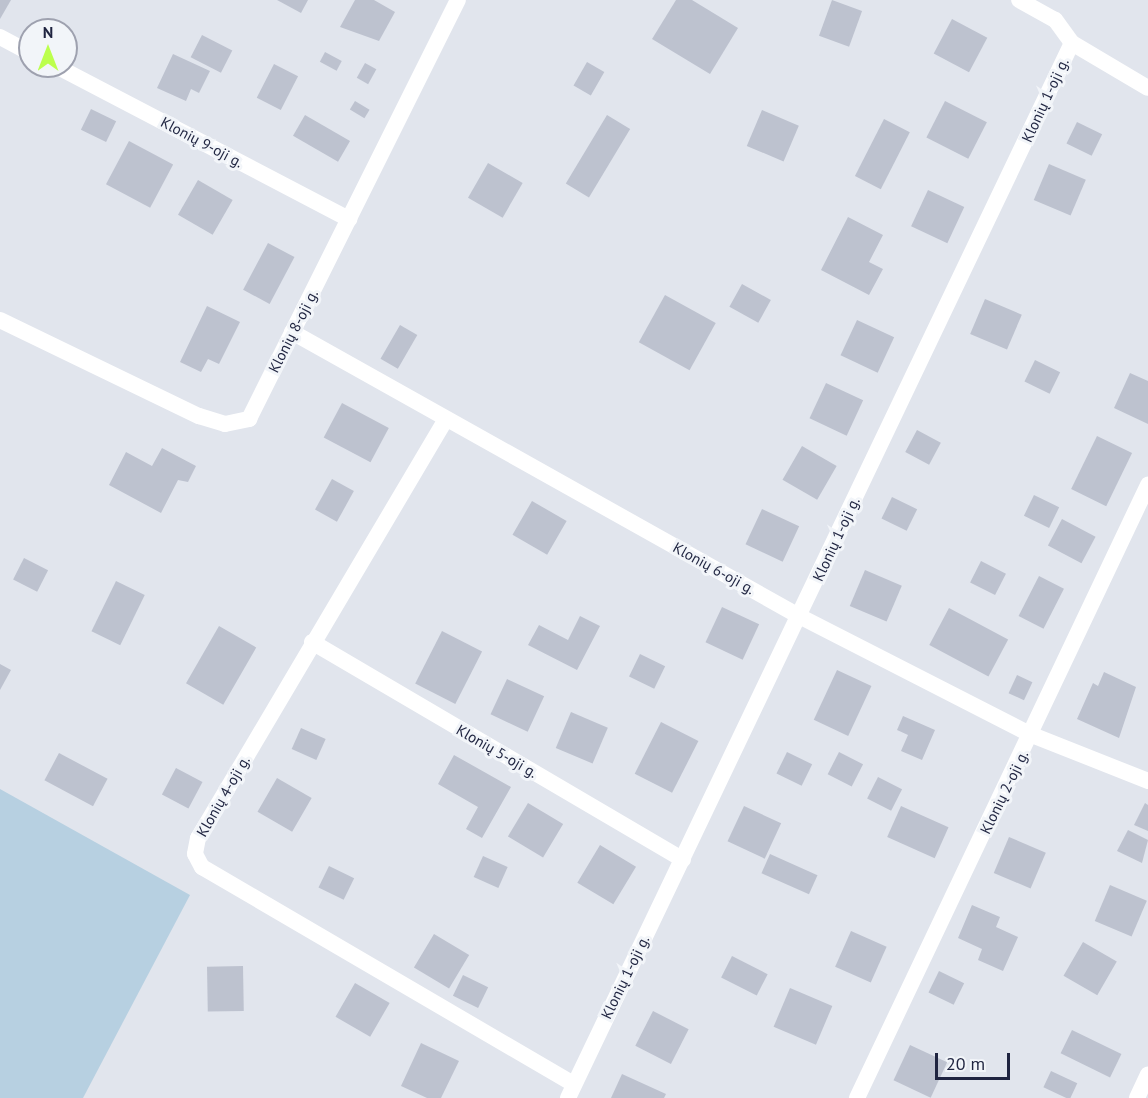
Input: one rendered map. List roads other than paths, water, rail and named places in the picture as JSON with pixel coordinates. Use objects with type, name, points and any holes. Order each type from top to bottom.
[{"type":"street","name":"Klonių 8-oji g.","points":[[0,320],[225,424],[249,419],[458,0]]},
{"type":"street","name":"Klonių 1-oji g.","points":[[570,1091],[1072,43],[1055,20],[1019,0]]},
{"type":"street","points":[[0,37],[18,47]]},
{"type":"street","points":[[1072,43],[1148,88]]},
{"type":"street","name":"Klonių 9-oji g.","points":[[78,77],[349,219]]},
{"type":"street","name":"Klonių 6-oji g.","points":[[292,332],[799,616],[1032,735],[1148,781]]},
{"type":"street","name":"Klonių 4-oji g.","points":[[446,419],[198,838],[195,854],[202,867],[570,1091]]},
{"type":"street","name":"Klonių 2-oji g.","points":[[857,1098],[1032,735],[1148,485]]},
{"type":"street","name":"Klonių 5-oji g.","points":[[312,642],[682,860]]},
{"type":"street","points":[[1137,1098],[1148,1074]]}]
